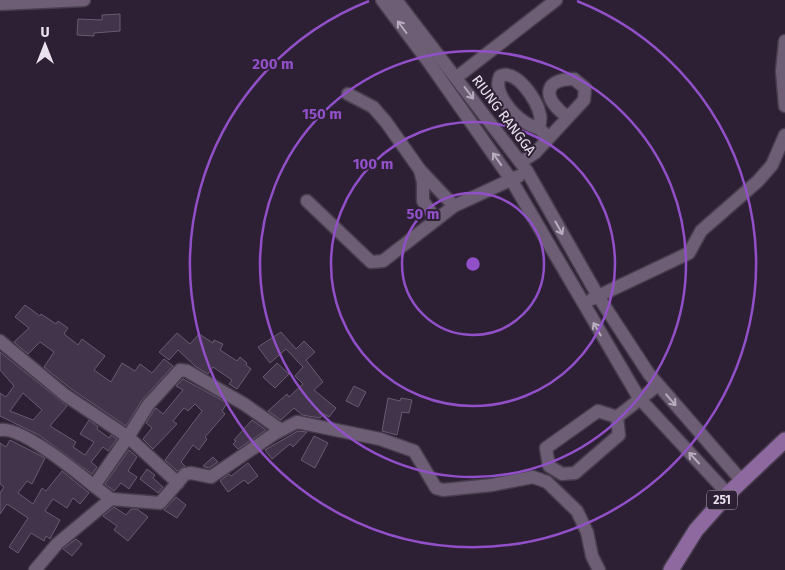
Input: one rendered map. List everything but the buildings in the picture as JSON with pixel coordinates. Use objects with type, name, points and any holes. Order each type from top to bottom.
[{"type":"main road","name":"251","points":[[671,570],[696,530],[741,480],[785,440]]},
{"type":"street","points":[[0,4],[84,0]]},
{"type":"street","points":[[382,0],[430,64],[512,181],[639,398],[728,494]]},
{"type":"street","name":"RIUNG RANGGA","points":[[396,0],[524,166],[598,296],[658,385],[741,480]]},
{"type":"street","points":[[457,77],[556,0]]},
{"type":"street","points":[[785,41],[782,71],[785,106]]},
{"type":"street","points":[[348,94],[373,107],[420,170],[454,206]]},
{"type":"street","points":[[306,201],[371,262],[377,263],[383,261],[454,206],[512,181],[568,117]]},
{"type":"street","points":[[539,127],[548,138]]},
{"type":"street","points":[[583,305],[598,296],[671,263],[689,252],[701,231],[758,181],[772,165],[785,135]]},
{"type":"street","points":[[420,170],[423,182],[423,201],[436,220]]},
{"type":"street","points":[[0,341],[66,395],[128,437],[178,483]]},
{"type":"street","points":[[94,486],[148,405],[178,372],[183,370],[244,404],[280,430]]},
{"type":"street","points":[[617,417],[658,385]]},
{"type":"street","points":[[598,411],[617,417],[619,435],[574,473],[562,474],[549,466],[546,448],[598,411]]},
{"type":"street","points":[[0,430],[13,431],[33,442],[65,462],[111,499],[157,504],[164,501],[188,473],[207,477],[216,474],[280,430],[297,422],[398,444],[418,455],[433,484],[443,490],[492,485],[533,477],[549,466]]},
{"type":"street","points":[[533,477],[547,482],[577,511],[587,532],[592,556],[599,570]]},
{"type":"street","points":[[35,570],[57,544],[111,499]]}]
